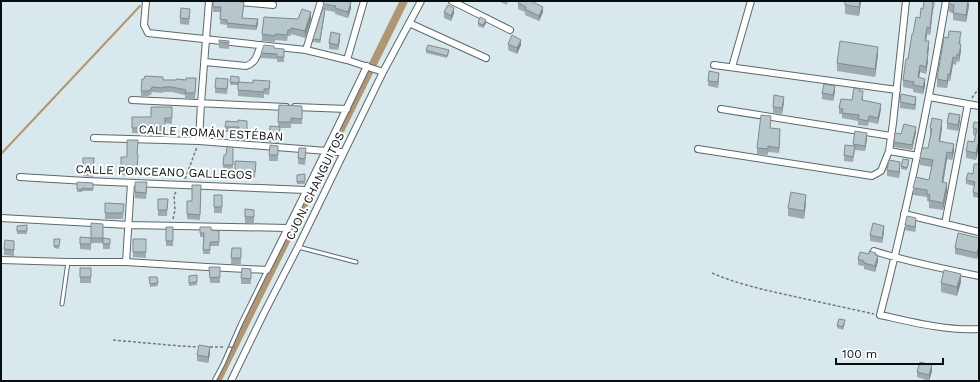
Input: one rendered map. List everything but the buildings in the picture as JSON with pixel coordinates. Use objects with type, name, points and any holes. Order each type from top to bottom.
[{"type":"street","points":[[146,1],[144,26],[148,33],[306,50],[347,60],[381,71]]},
{"type":"street","points":[[199,141],[209,1]]},
{"type":"street","points":[[229,1],[274,5]]},
{"type":"street","points":[[306,50],[321,1]]},
{"type":"street","points":[[347,60],[364,1]]},
{"type":"street","name":"CJON. CHANGUITOS","points":[[231,381],[298,247],[381,71],[421,1]]},
{"type":"street","points":[[452,1],[510,30]]},
{"type":"street","points":[[732,67],[751,1]]},
{"type":"street","points":[[698,149],[872,176],[881,171],[889,151],[906,1]]},
{"type":"street","points":[[946,1],[918,156],[895,258],[880,315],[947,328],[979,330]]},
{"type":"street","points":[[409,23],[486,58]]},
{"type":"street","points":[[204,62],[246,66],[251,64],[256,59],[261,45]]},
{"type":"street","points":[[714,65],[897,90]]},
{"type":"street","points":[[1,260],[126,262],[267,270],[369,67]]},
{"type":"street","points":[[929,97],[979,106]]},
{"type":"street","points":[[132,100],[347,109]]},
{"type":"street","points":[[945,224],[968,104]]},
{"type":"street","points":[[721,109],[891,136]]},
{"type":"street","name":"CALLE ROMÁN ESTÉBAN","points":[[94,138],[199,141],[342,152]]},
{"type":"street","points":[[889,151],[918,156]]},
{"type":"street","name":"CALLE PONCEANO GALLEGOS","points":[[20,177],[306,190]]},
{"type":"street","points":[[126,262],[131,183]]},
{"type":"street","points":[[904,214],[979,232]]},
{"type":"street","points":[[1,218],[129,225],[288,228]]},
{"type":"street","points":[[874,251],[895,258],[979,276]]},
{"type":"lane","points":[[298,247],[356,262]]},
{"type":"lane","points":[[62,304],[68,262]]},
{"type":"lane","points":[[214,381],[267,270]]},
{"type":"path","points":[[968,104],[979,88]]},
{"type":"path","points":[[712,273],[729,280],[766,290],[880,315]]},
{"type":"path","points":[[113,340],[180,346],[235,348]]},
{"type":"waterway","points":[[217,381],[404,1]]},
{"type":"waterway","points":[[1,154],[140,6]]}]
